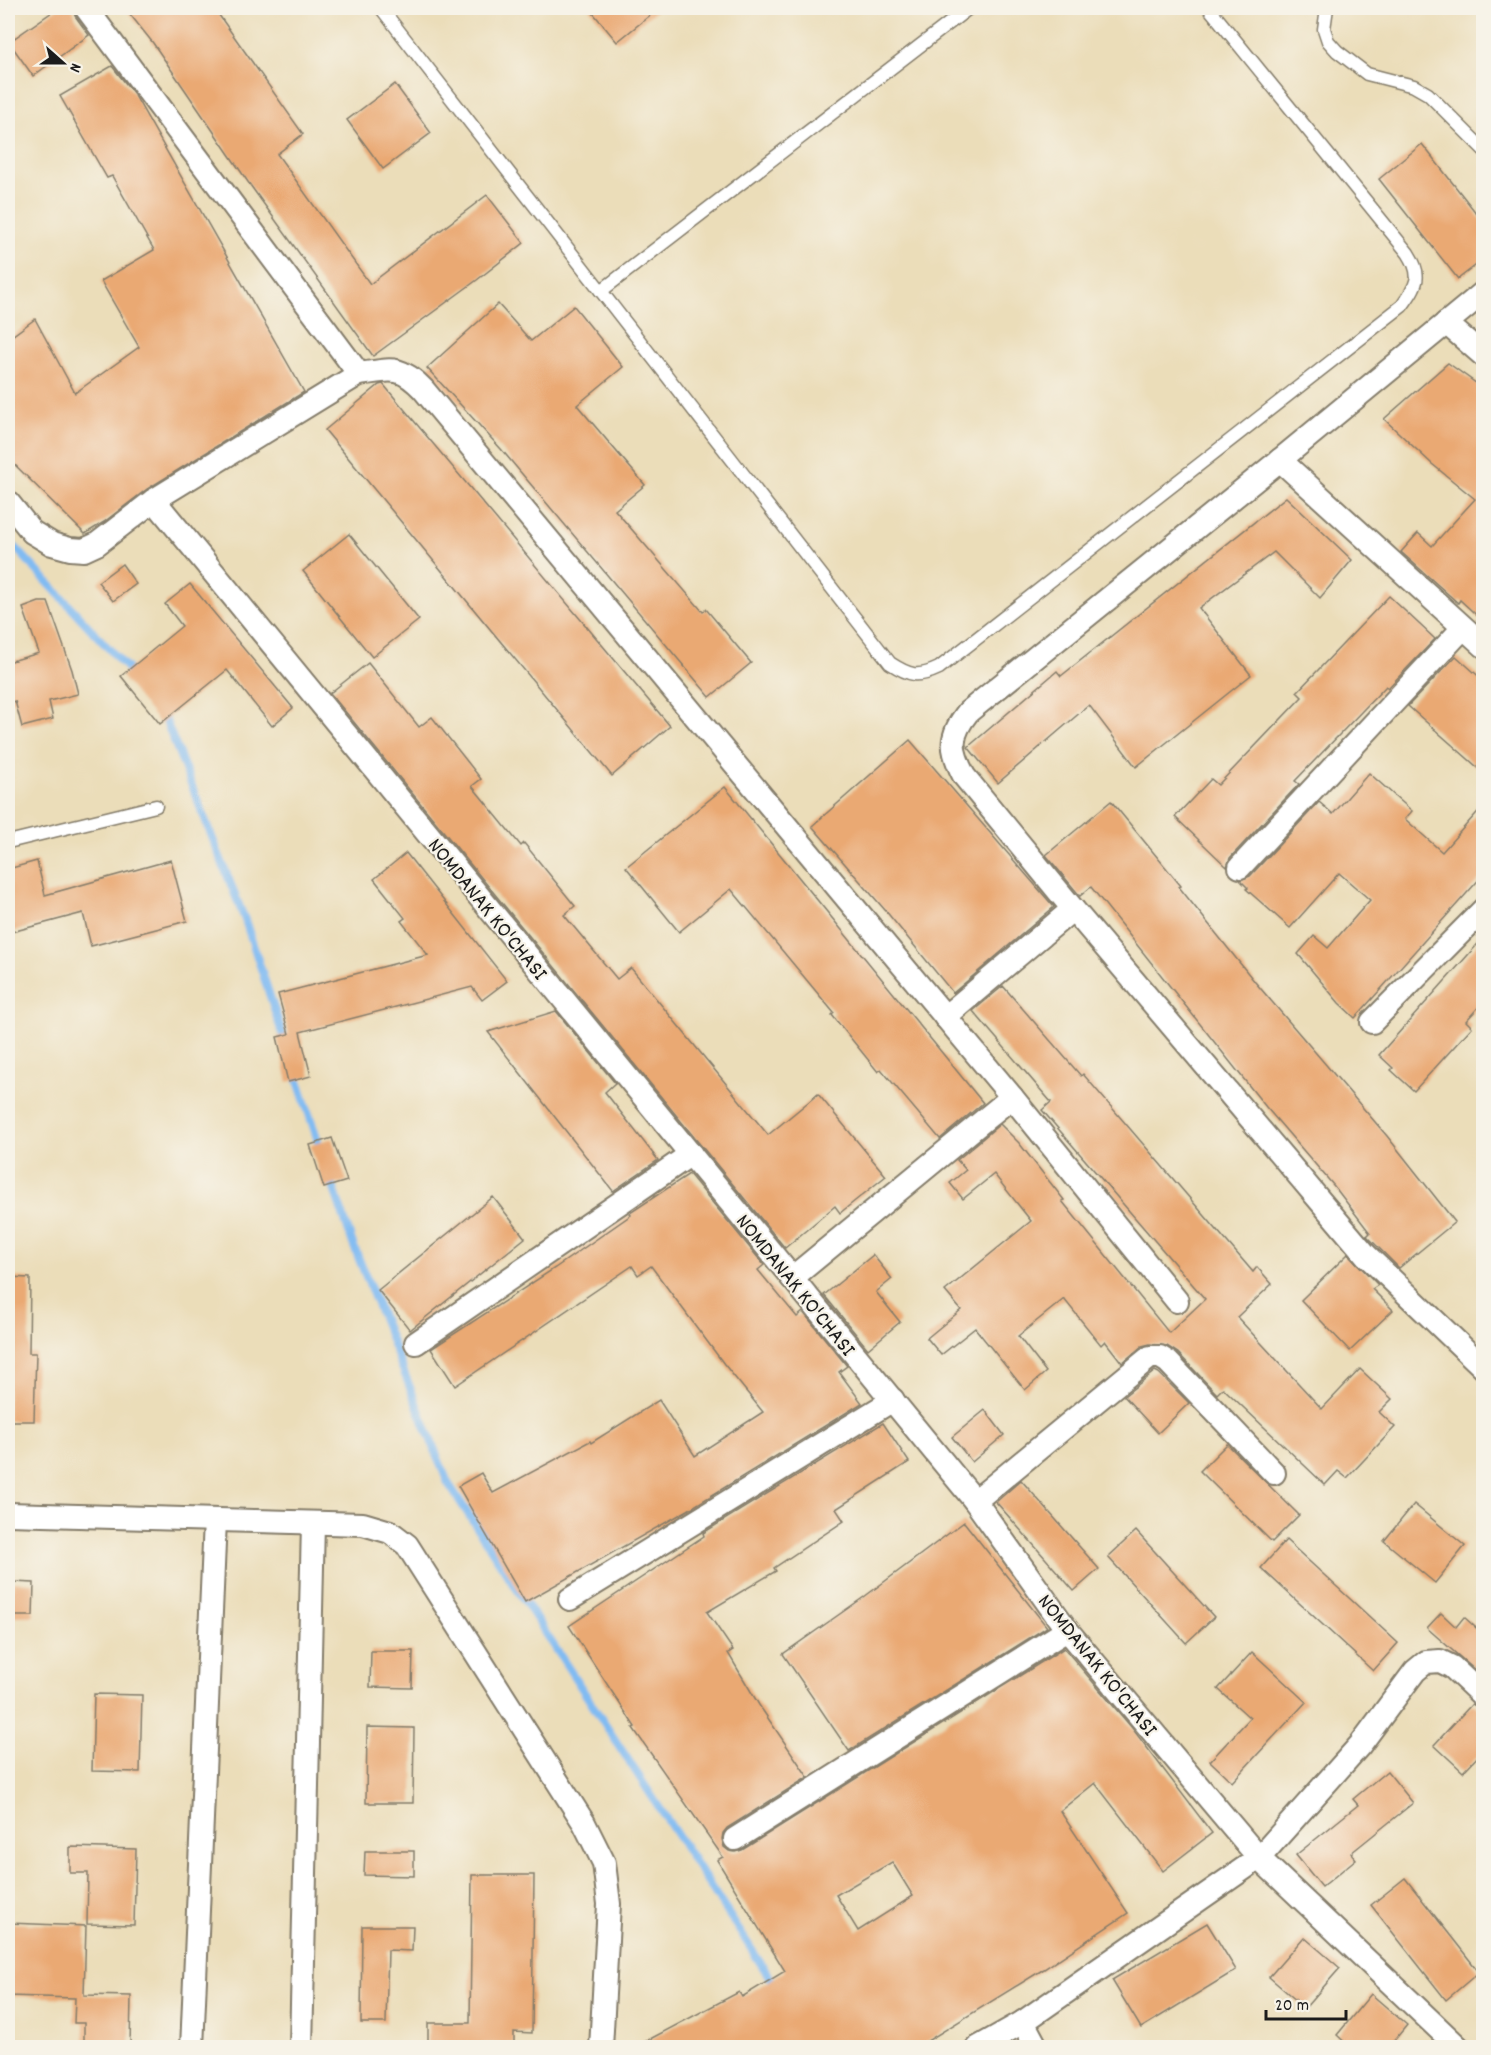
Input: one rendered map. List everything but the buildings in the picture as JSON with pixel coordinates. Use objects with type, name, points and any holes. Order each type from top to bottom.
[{"type":"street","points":[[86,8],[359,374]]},
{"type":"street","points":[[1484,292],[968,712],[957,727],[954,743],[956,759],[964,776],[1073,909],[1366,1254],[1484,1368]]},
{"type":"street","points":[[1446,323],[1484,356]]},
{"type":"street","points":[[11,512],[32,532],[52,544],[84,550],[97,544],[154,500],[359,374],[395,369],[411,376],[1012,1096],[1177,1301]]},
{"type":"street","points":[[1280,460],[1484,646]]},
{"type":"street","name":"NOMDANAK KO'CHASI","points":[[154,500],[893,1400],[975,1501],[1067,1630],[1258,1858],[1459,2048]]},
{"type":"street","points":[[1240,867],[1463,628]]},
{"type":"street","points":[[945,1017],[1073,909]]},
{"type":"street","points":[[1372,1022],[1484,909]]},
{"type":"street","points":[[792,1278],[1012,1096]]},
{"type":"street","points":[[416,1343],[691,1154]]},
{"type":"street","points":[[975,1501],[1150,1357],[1160,1357],[1168,1362],[1274,1473]]},
{"type":"street","points":[[570,1599],[893,1400]]},
{"type":"street","points":[[8,1514],[363,1524],[390,1532],[407,1545],[584,1823],[604,1863],[609,1904],[601,2048]]},
{"type":"street","points":[[192,2048],[215,1520]]},
{"type":"street","points":[[301,2048],[313,1523]]},
{"type":"street","points":[[735,1839],[1067,1630]]},
{"type":"street","points":[[977,2048],[1023,2022],[1258,1858],[1360,1745],[1414,1671],[1426,1662],[1440,1661],[1452,1667],[1484,1697]]},
{"type":"street","points":[[1023,2022],[1037,2048]]},
{"type":"lane","points":[[381,8],[890,663],[906,674],[924,675],[939,668],[1402,306],[1413,290],[1418,277],[1416,264],[1209,8]]},
{"type":"lane","points":[[601,291],[969,8]]},
{"type":"lane","points":[[1327,8],[1324,28],[1328,41],[1337,51],[1367,74],[1414,86],[1428,94],[1484,150]]},
{"type":"lane","points":[[8,842],[156,806]]},
{"type":"waterway","points":[[16,548],[136,678]]},
{"type":"waterway","points":[[162,711],[245,920],[286,1045]]},
{"type":"waterway","points":[[294,1069],[322,1153]]},
{"type":"waterway","points":[[330,1177],[353,1244],[448,1483],[776,1987]]}]
